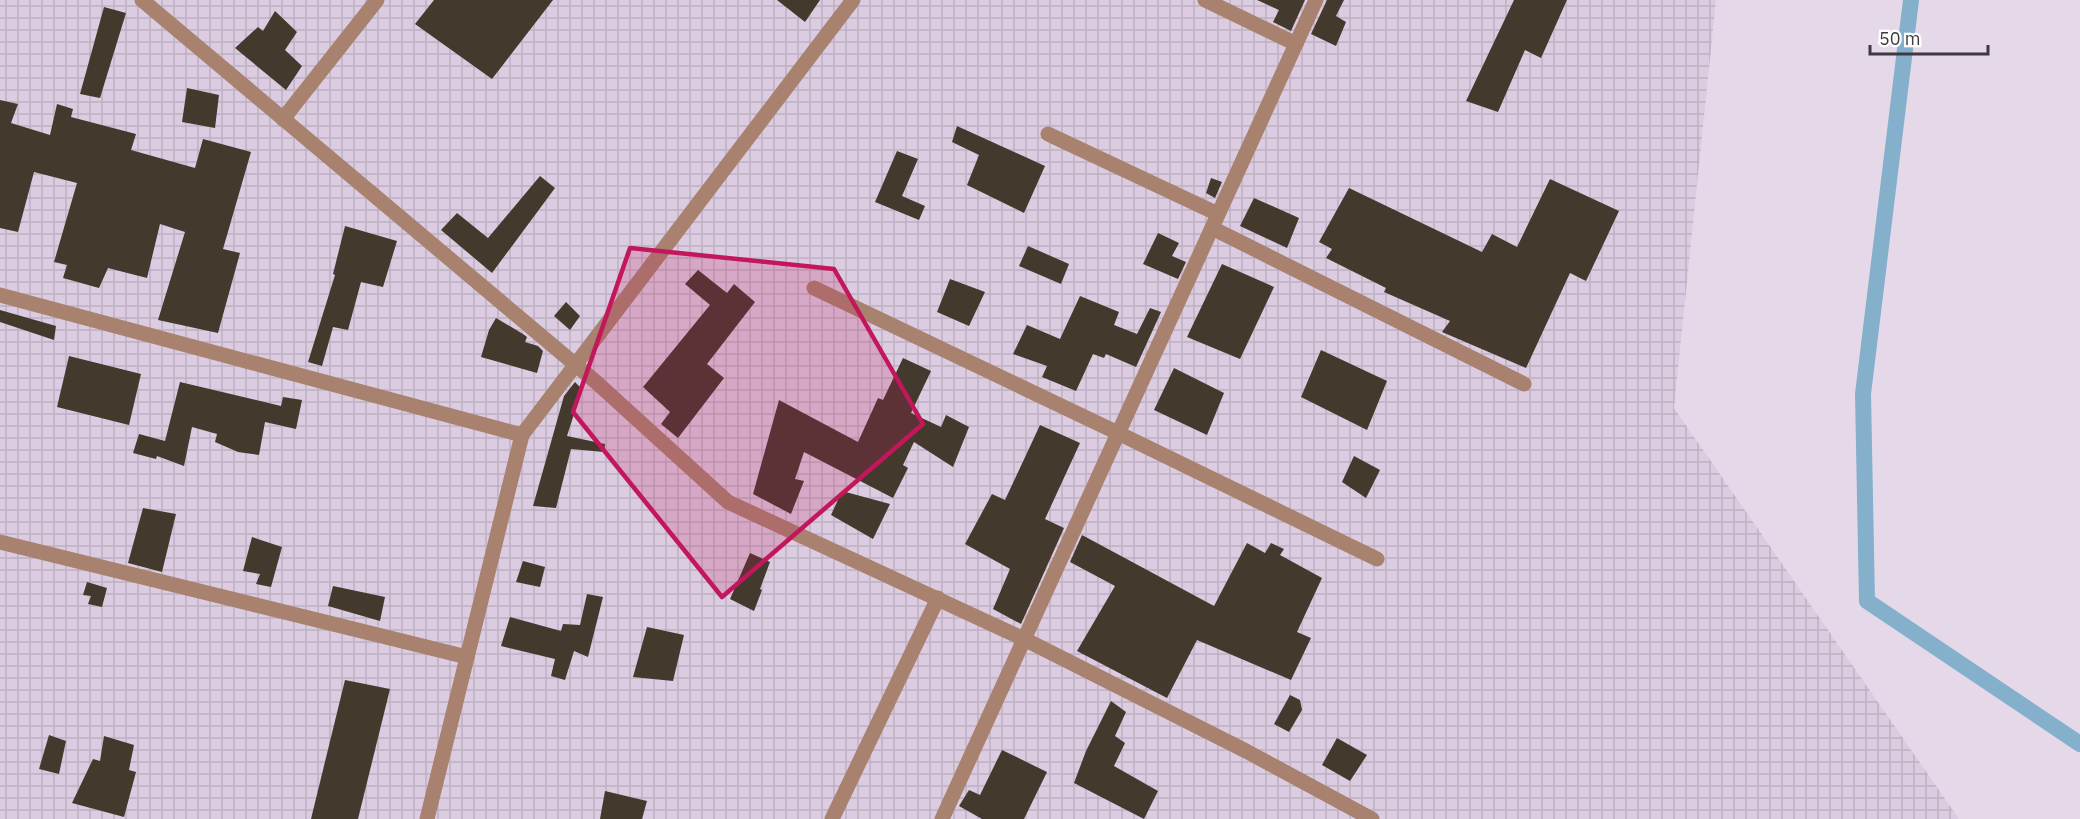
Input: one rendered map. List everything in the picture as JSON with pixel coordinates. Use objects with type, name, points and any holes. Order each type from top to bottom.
[{"type":"street","points":[[142,0],[574,365],[729,502],[1024,639],[1246,751],[1372,819]]},
{"type":"street","points":[[283,119],[377,0]]},
{"type":"street","points":[[428,819],[522,435],[853,0]]},
{"type":"street","points":[[1205,0],[1296,44]]},
{"type":"street","points":[[942,819],[1316,0]]},
{"type":"street","points":[[1047,134],[1524,384]]},
{"type":"street","points":[[814,288],[1118,432],[1377,559]]},
{"type":"street","points":[[0,295],[522,435]]},
{"type":"street","points":[[0,542],[467,657]]},
{"type":"street","points":[[832,819],[938,598]]},
{"type":"highlighted area","points":[[630,248],[834,269],[923,424],[722,597],[573,412]]},
{"type":"shaded area","points":[[0,0],[1716,0],[1674,408],[1959,819],[0,819]]},
{"type":"building","points":[[434,0],[553,0],[492,79],[415,24]]},
{"type":"building","points":[[777,0],[820,0],[805,22]]},
{"type":"building","points":[[1257,0],[1305,0],[1291,31],[1273,22],[1279,10]]},
{"type":"building","points":[[1327,0],[1344,0],[1336,16],[1346,22],[1336,46],[1311,34]]},
{"type":"building","points":[[1514,0],[1567,0],[1541,58],[1525,50],[1498,112],[1466,101]]},
{"type":"building","points":[[104,7],[126,13],[100,98],[80,94]]},
{"type":"building","points":[[275,11],[297,32],[285,50],[302,66],[286,90],[235,48],[258,27],[263,31]]},
{"type":"building","points":[[187,88],[219,95],[215,128],[182,122]]},
{"type":"building","points":[[0,100],[18,104],[11,123],[50,135],[57,104],[73,109],[71,117],[136,134],[131,150],[195,168],[203,139],[251,152],[223,249],[240,253],[218,333],[158,320],[185,232],[160,224],[147,278],[108,268],[99,288],[63,278],[67,265],[54,262],[77,183],[34,172],[18,232],[0,228]]},
{"type":"building","points":[[957,126],[1045,166],[1024,213],[967,185],[979,155],[952,142]]},
{"type":"building","points":[[897,151],[918,159],[902,196],[925,206],[919,220],[875,202]]},
{"type":"building","points":[[540,176],[555,188],[492,273],[441,230],[457,213],[488,238]]},
{"type":"building","points":[[1211,178],[1222,182],[1215,198],[1206,193]]},
{"type":"building","points":[[1550,179],[1619,211],[1586,281],[1570,273],[1526,368],[1442,332],[1450,321],[1384,292],[1386,288],[1326,258],[1332,249],[1319,242],[1349,188],[1482,252],[1492,234],[1517,247]]},
{"type":"building","points":[[1254,198],[1299,218],[1287,248],[1240,226]]},
{"type":"building","points":[[345,226],[397,241],[383,287],[361,282],[348,330],[333,327],[322,366],[308,362],[335,275],[333,274]]},
{"type":"building","points":[[1158,233],[1179,243],[1172,256],[1186,262],[1178,279],[1143,264]]},
{"type":"building","points":[[1028,246],[1069,264],[1061,284],[1019,266]]},
{"type":"building","points":[[1222,264],[1274,287],[1240,359],[1187,337]]},
{"type":"building","points":[[698,270],[727,293],[734,284],[755,302],[707,364],[724,378],[678,438],[661,424],[670,412],[643,387],[710,305],[685,284]]},
{"type":"building","points":[[950,279],[985,292],[969,326],[937,312]]},
{"type":"building","points":[[1080,296],[1119,312],[1114,325],[1137,334],[1150,308],[1161,312],[1136,367],[1106,354],[1104,358],[1093,354],[1076,391],[1042,377],[1047,366],[1013,354],[1027,325],[1060,339]]},
{"type":"building","points":[[566,302],[580,316],[570,330],[554,316]]},
{"type":"building","points":[[0,310],[56,326],[54,340],[0,322]]},
{"type":"building","points":[[496,318],[527,337],[525,342],[538,346],[543,351],[537,373],[481,357],[489,330]]},
{"type":"building","points":[[1321,350],[1387,381],[1367,430],[1301,397]]},
{"type":"building","points":[[69,356],[141,374],[129,425],[57,407]]},
{"type":"building","points":[[903,358],[931,371],[911,413],[941,427],[946,415],[969,427],[953,467],[914,442],[903,465],[908,468],[893,498],[804,452],[795,479],[804,481],[791,514],[753,494],[779,400],[858,442],[878,398],[883,400]]},
{"type":"building","points":[[1174,368],[1224,393],[1207,435],[1154,410]]},
{"type":"building","points":[[180,382],[281,406],[283,397],[302,400],[296,429],[265,422],[259,455],[238,452],[215,442],[217,434],[192,427],[184,466],[157,456],[156,459],[133,453],[139,434],[165,441]]},
{"type":"building","points":[[575,382],[582,389],[567,436],[605,444],[604,452],[571,449],[556,508],[533,506],[564,396]]},
{"type":"building","points":[[1040,425],[1080,443],[1045,519],[1064,528],[1021,624],[993,609],[1010,569],[965,544],[992,494],[1005,500]]},
{"type":"building","points":[[1354,456],[1380,470],[1366,498],[1342,482]]},
{"type":"building","points":[[842,491],[890,504],[873,539],[831,515]]},
{"type":"building","points":[[143,508],[176,514],[162,572],[128,563]]},
{"type":"building","points":[[1082,535],[1214,606],[1247,543],[1265,553],[1271,543],[1284,549],[1280,555],[1322,578],[1297,632],[1311,638],[1291,680],[1197,640],[1167,698],[1077,651],[1115,586],[1070,562]]},
{"type":"building","points":[[252,537],[282,547],[271,587],[256,584],[260,574],[243,571]]},
{"type":"building","points":[[750,553],[770,562],[754,611],[730,599]]},
{"type":"building","points":[[523,561],[545,567],[540,587],[516,582]]},
{"type":"building","points":[[87,582],[107,588],[102,607],[88,604],[91,596],[83,595]]},
{"type":"building","points":[[333,586],[385,597],[380,621],[328,606]]},
{"type":"building","points":[[587,594],[603,597],[588,657],[574,651],[565,680],[551,676],[555,659],[501,646],[510,617],[561,631],[563,624],[580,625]]},
{"type":"building","points":[[647,627],[684,635],[673,681],[633,677]]},
{"type":"building","points":[[345,680],[390,689],[358,819],[311,819]]},
{"type":"building","points":[[1290,695],[1300,700],[1302,710],[1289,732],[1274,724]]},
{"type":"building","points":[[1111,701],[1126,712],[1115,736],[1125,743],[1114,766],[1158,791],[1144,819],[1074,783],[1086,751]]},
{"type":"building","points":[[49,735],[66,741],[59,774],[39,769]]},
{"type":"building","points":[[104,736],[134,745],[129,770],[136,772],[124,817],[72,803],[93,759],[100,761]]},
{"type":"building","points":[[1337,738],[1367,755],[1350,781],[1322,765]]},
{"type":"building","points":[[1002,750],[1047,772],[1024,819],[982,819],[959,806],[969,790],[980,795]]},
{"type":"building","points":[[605,791],[647,801],[642,819],[600,819]]},
{"type":"waterway","points":[[1911,0],[1863,394],[1867,601],[2080,744]]}]
